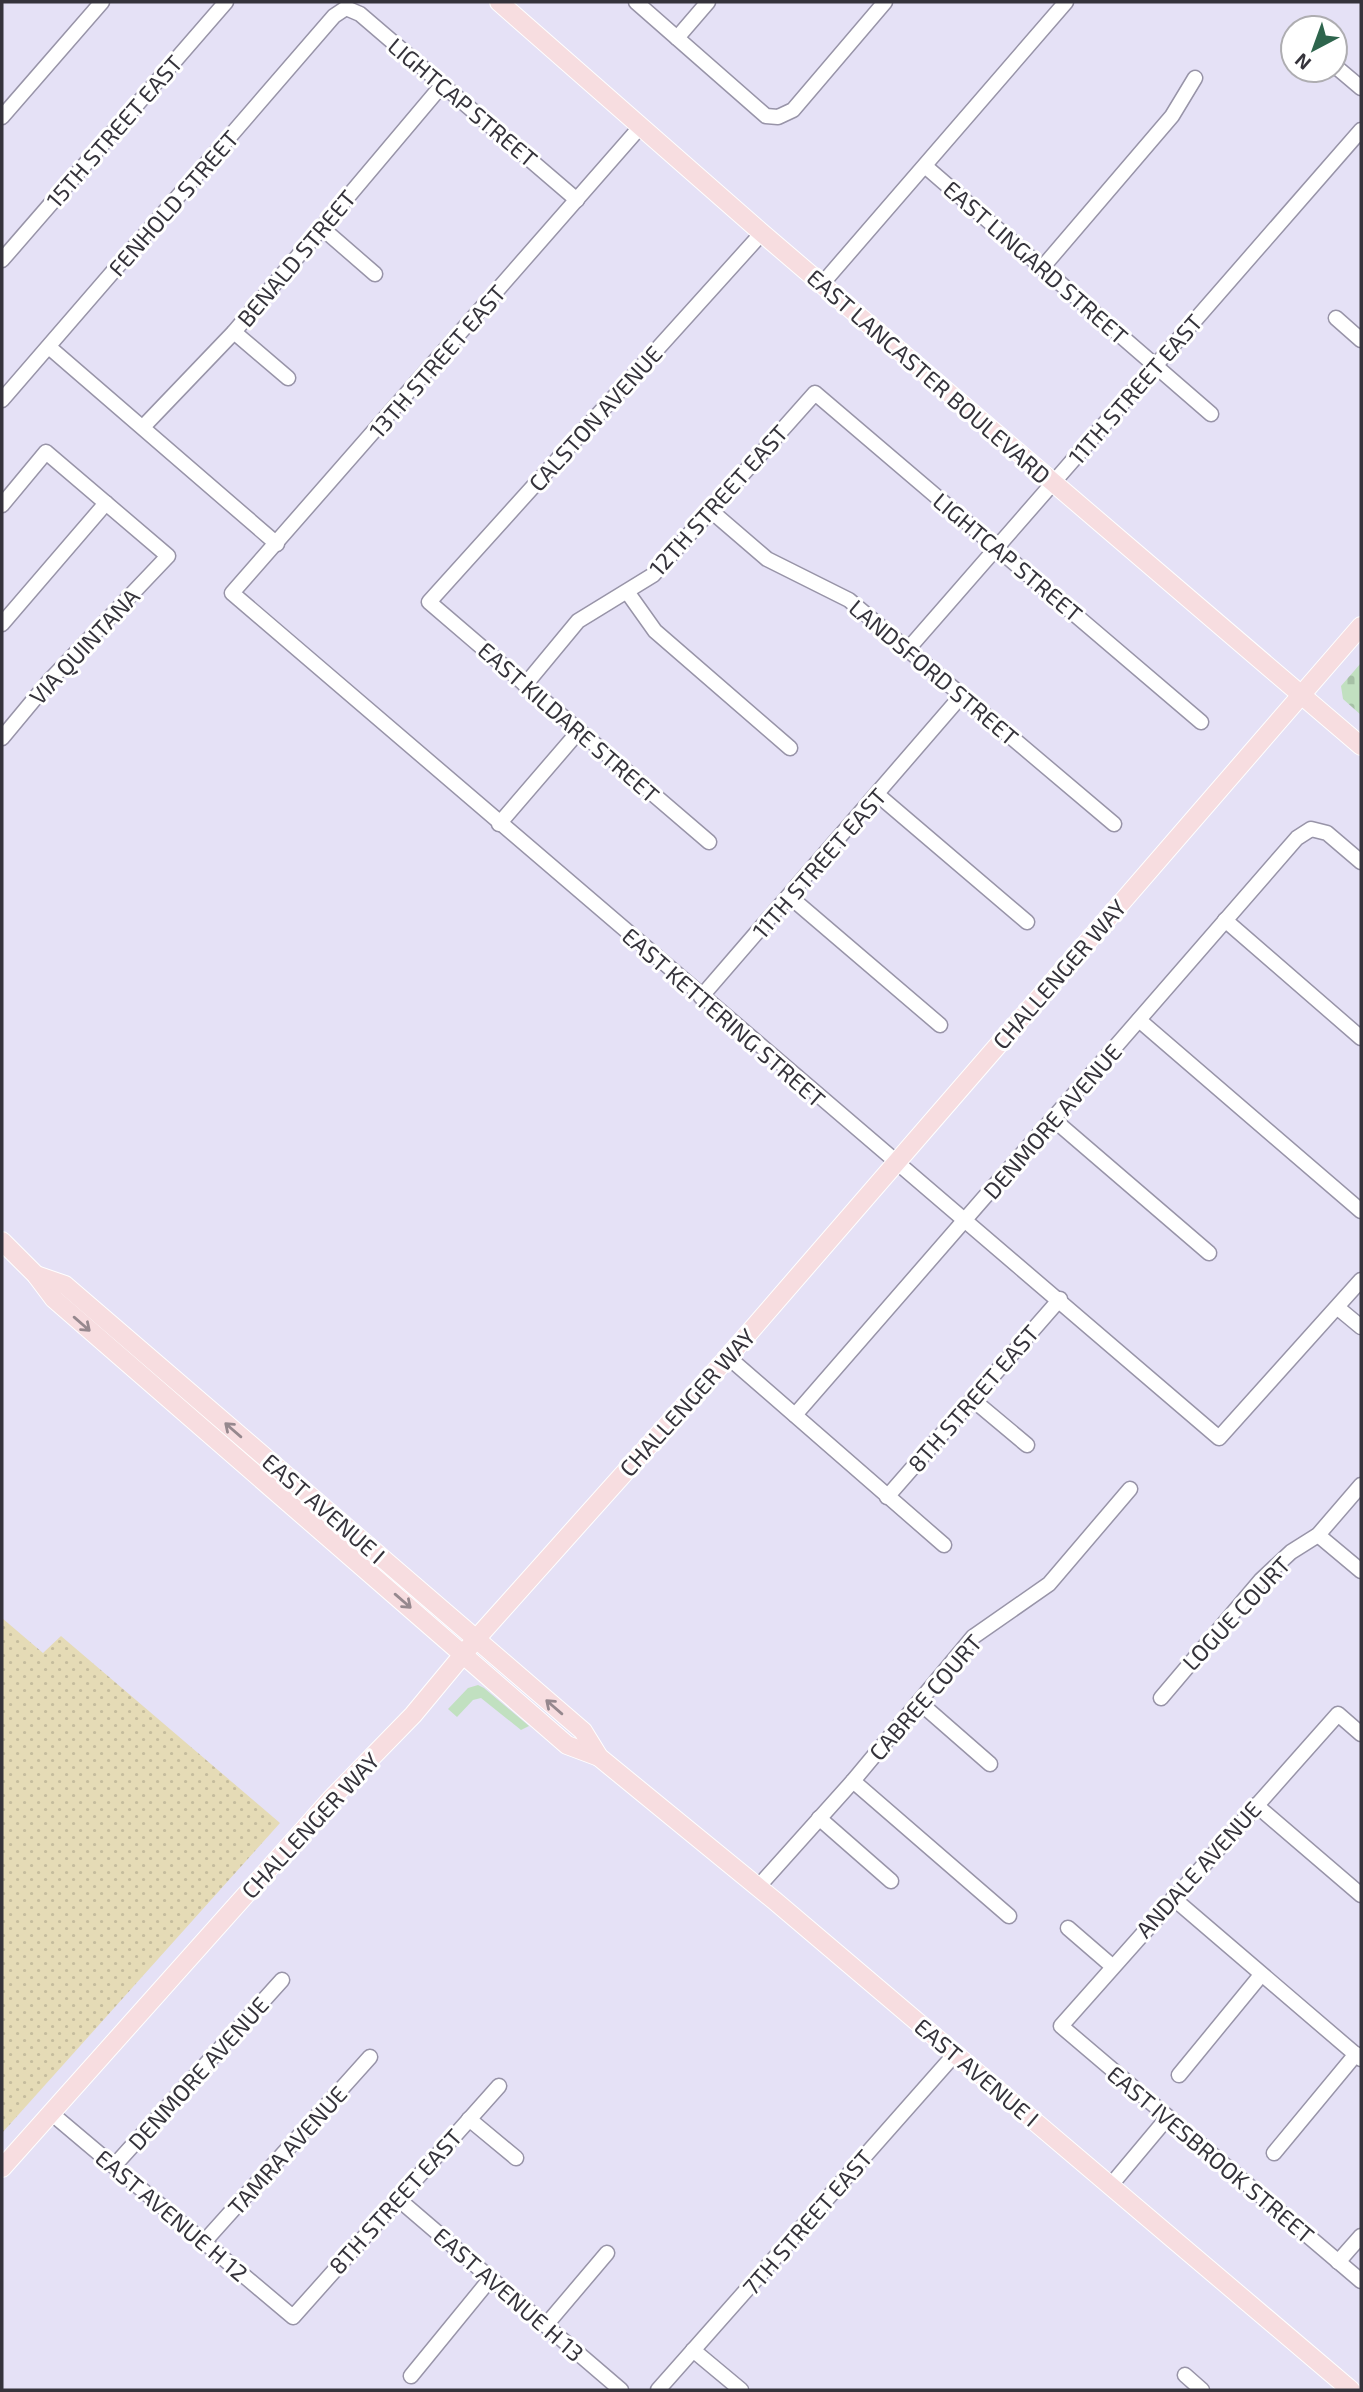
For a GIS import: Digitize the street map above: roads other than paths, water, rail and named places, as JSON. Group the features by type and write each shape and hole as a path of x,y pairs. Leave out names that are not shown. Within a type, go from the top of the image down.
{"main road":[{"name":"EAST LANCASTER BOULEVARD","path":"499,2 762,233 1361,746"},
{"name":"CHALLENGER WAY","path":"2,2168 332,1798 413,1715 470,1647 728,1357 1361,626"},
{"name":"EAST AVENUE I","path":"2,1241 36,1275 54,1299 207,1419 470,1647 568,1745 600,1757 758,1887 1351,2390"}],"street":[{"path":"2,117 102,2"},
{"name":"15TH STREET EAST","path":"2,260 226,2"},
{"path":"636,2 766,116 778,117 793,110 885,2"},
{"path":"677,38 708,2"},
{"path":"822,284 1066,2"},
{"name":"LIGHTCAP STREET","path":"346,8 359,14 577,200"},
{"name":"FENHOLD STREET","path":"2,400 334,16 346,8"},
{"path":"1042,268 1172,116 1195,78"},
{"name":"BENALD STREET","path":"142,427 234,332 443,85"},
{"name":"13TH STREET EAST","path":"232,593 641,126"},
{"name":"11TH STREET EAST","path":"909,648 1361,130"},
{"name":"EAST LINGARD STREET","path":"925,166 1211,414"},
{"path":"322,228 375,274"},
{"name":"CALSTON AVENUE","path":"429,602 762,233"},
{"path":"2,236 14,246"},
{"path":"1336,318 1361,340"},
{"path":"234,332 288,378"},
{"path":"49,347 277,544"},
{"name":"LIGHTCAP STREET","path":"815,393 1201,722"},
{"name":"12TH STREET EAST","path":"525,685 578,621 628,593 653,575 815,393"},
{"path":"2,505 46,452 106,503 2,624"},
{"name":"VIA QUINTANA","path":"2,737 51,679 168,556 106,503"},
{"name":"LANDSFORD STREET","path":"710,510 767,559 849,600 1114,824"},
{"name":"EAST KETTERING STREET","path":"232,593 701,998 895,1164 1059,1299 1219,1438 1338,1308"},
{"path":"628,593 655,631 790,748"},
{"name":"EAST KILDARE STREET","path":"429,602 709,842"},
{"name":"11TH STREET EAST","path":"701,998 962,695"},
{"path":"499,824 579,731"},
{"path":"878,795 1027,922"},
{"name":"DENMORE AVENUE","path":"795,1415 1297,838 1311,829 1327,833 1361,862"},
{"path":"789,896 940,1025"},
{"path":"1225,920 1361,1038"},
{"path":"1139,1020 1361,1211"},
{"path":"1053,1119 1209,1253"},
{"path":"1361,1280 1338,1308 1361,1327"},
{"name":"8TH STREET EAST","path":"887,1497 1059,1299"},
{"path":"728,1357 944,1545"},
{"path":"972,1399 1027,1445"},
{"name":"LOGUE COURT","path":"1161,1698 1261,1580 1291,1552 1318,1535 1361,1485"},
{"name":"CABREE COURT","path":"758,1887 853,1781 973,1637 1049,1584 1130,1489"},
{"path":"1318,1535 1361,1571"},
{"path":"919,1702 990,1764"},
{"name":"ANDALE AVENUE","path":"1061,2026 1338,1714 1361,1734"},
{"path":"853,1781 1009,1916"},
{"path":"1256,1805 1361,1895"},
{"path":"820,1818 891,1881"},
{"path":"1173,1898 1358,2056 1274,2153"},
{"path":"1068,1928 1112,1966"},
{"path":"1179,2075 1261,1975"},
{"name":"DENMORE AVENUE","path":"114,2166 282,1980"},
{"name":"EAST IVESBROOK STREET","path":"1061,2026 1361,2281"},
{"name":"7TH STREET EAST","path":"658,2390 956,2054"},
{"name":"TAMRA AVENUE","path":"204,2242 370,2057"},
{"name":"8TH STREET EAST","path":"293,2317 499,2086"},
{"name":"EAST AVENUE H 12","path":"51,2113 293,2317"},
{"path":"1111,2185 1168,2117"},
{"path":"469,2119 516,2158"},
{"name":"EAST AVENUE H 13","path":"397,2198 621,2390"},
{"path":"1338,2262 1361,2236"},
{"path":"546,2325 607,2253"},
{"path":"411,2376 491,2278"},
{"path":"693,2350 741,2390"},
{"path":"1185,2375 1202,2390"}]}
